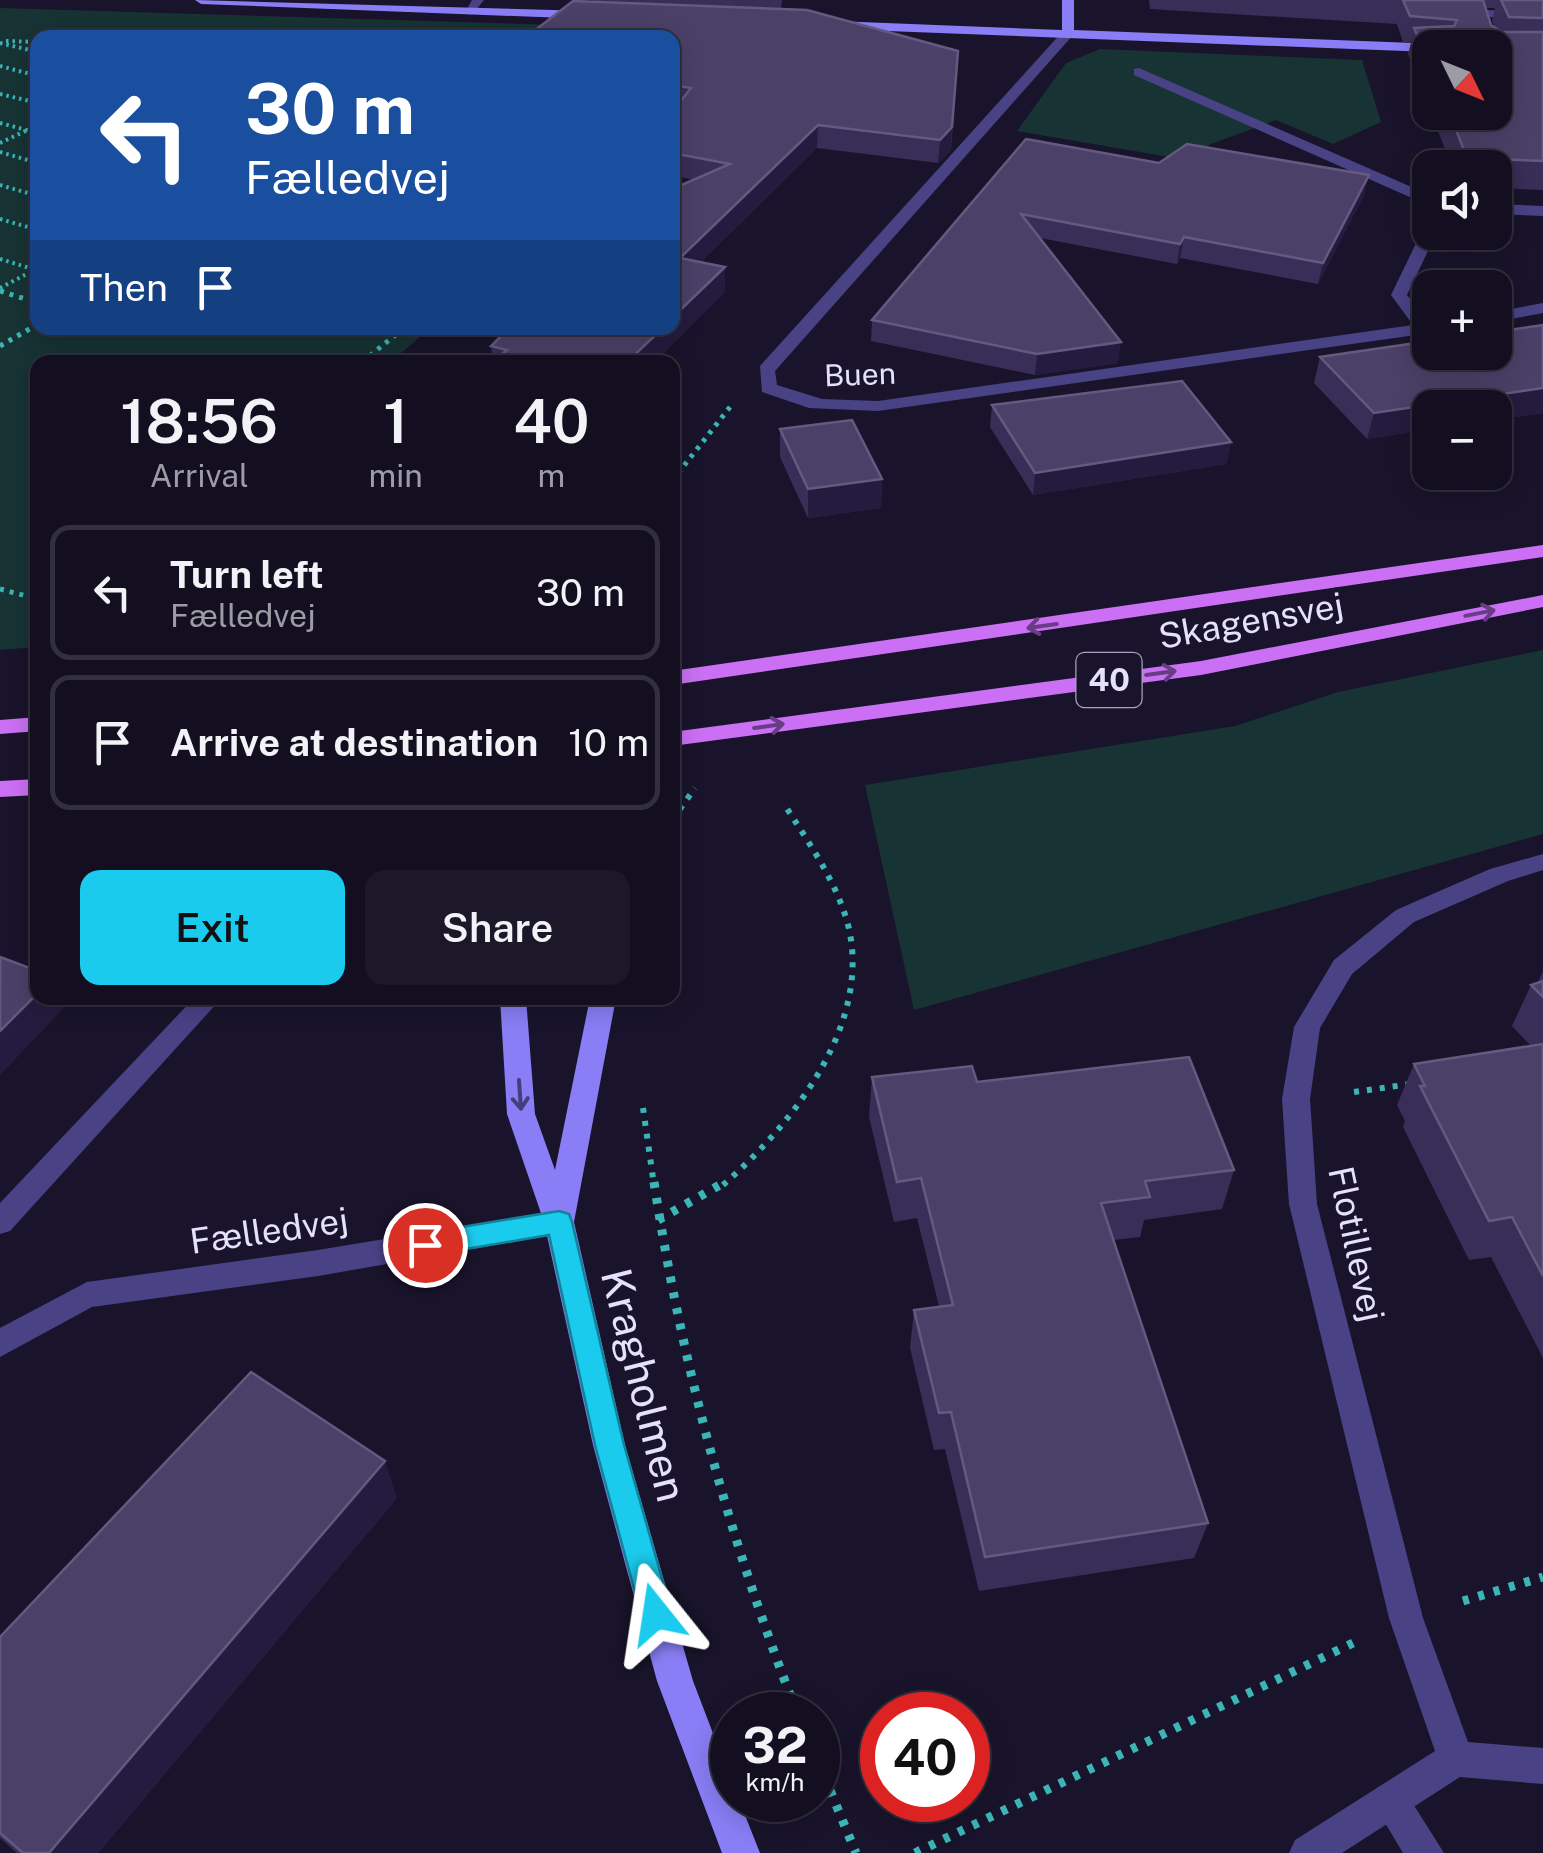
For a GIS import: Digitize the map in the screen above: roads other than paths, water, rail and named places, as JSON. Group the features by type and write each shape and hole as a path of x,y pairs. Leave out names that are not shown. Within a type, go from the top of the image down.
{"main road":[{"name":"Skagensvej","path":"680,677 1543,550"},
{"name":"Skagensvej","path":"680,738 1201,668 1543,601"},
{"path":"0,726 30,724"},
{"path":"0,790 30,788"}],"street":[{"path":"200,0 475,5 606,16"},
{"path":"1068,0 1068,34"},
{"path":"1486,30 1478,13 1543,15"},
{"path":"817,24 1412,47"},
{"name":"Buen","path":"1068,34 766,370 768,388 796,402 828,408 878,406 1412,331"},
{"path":"1140,72 1412,193"},
{"path":"1512,210 1543,211"},
{"name":"Buen","path":"1412,311 1399,295 1421,250"},
{"path":"1512,314 1543,308"},
{"name":"Flotillevej","path":"1456,1759 1406,1618 1303,1204 1296,1099 1307,1027 1343,966 1406,916 1499,875 1543,862"},
{"path":"0,1222 202,1005"},
{"name":"Kragholmen","path":"514,1005 522,1114 559,1222 610,1445 675,1681 741,1853"},
{"name":"Kragholmen","path":"559,1222 602,1005"},
{"name":"Fælledvej","path":"0,1343 87,1295 318,1263 559,1222"},
{"path":"1308,1853 1456,1759 1543,1766"},
{"path":"1390,1800 1425,1853"}]}
